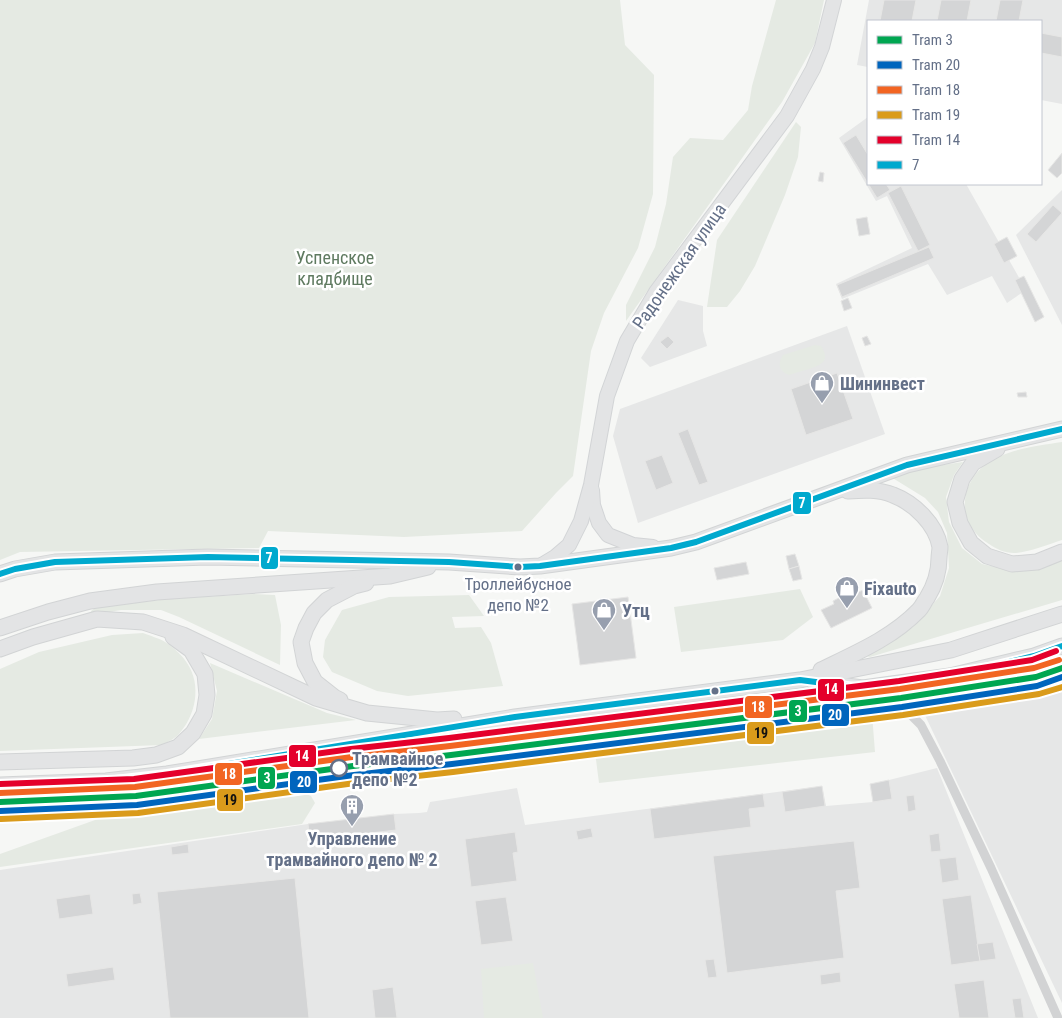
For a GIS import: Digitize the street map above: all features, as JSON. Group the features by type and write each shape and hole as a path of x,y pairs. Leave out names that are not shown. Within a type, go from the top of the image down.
{"main road":[{"path":"0,574 14,569 55,562 208,557 449,562 520,567 540,566 671,548 696,542 907,465 1062,429"},
{"path":"1009,442 973,463 962,479 956,502 960,523 971,543 987,556 1012,564 1037,562 1062,552"},
{"path":"800,680 866,649 894,632 920,609 933,588 939,570 940,547 933,529 912,505 892,494 870,490 830,492"},
{"path":"367,713 334,697 315,682 305,663 302,642 306,628 314,613 327,600 354,586 449,562"},
{"path":"0,628 48,612 90,601 157,592 390,576"},
{"path":"0,785 106,781 167,774 515,717 800,680 952,650 1062,614"},
{"path":"0,649 33,637 97,619 143,622 182,635 316,698 367,713 437,720 515,717"},
{"path":"0,762 123,759 156,755 178,746 194,733 204,714 207,695 205,674 190,650 168,633 143,622"},
{"path":"800,680 863,688 950,676 1034,656 1062,646"}],"street":[{"name":"Радонежская улица","path":"540,566 555,557 569,545 581,521 592,485 607,396 627,341 656,292 787,116 813,69 822,47 834,0"},
{"path":"592,485 598,523 608,535 633,545 671,548"},
{"path":"899,682 902,706 921,725 940,761 992,868 1058,1018"}],"shaded area":[{"path":"869,0 1062,0 1062,104 1042,100 1042,20 867,20 867,67 857,65"},
{"path":"867,118 867,185 967,185 1026,290 1007,303 992,276 947,295 928,264 842,299 836,284 912,248 887,196 876,201 839,138"},
{"path":"1062,190 1062,325 1016,235"},
{"path":"678,300 703,306 703,331 707,346 650,367 641,358"},
{"path":"847,326 885,434 638,523 613,436 620,409"},
{"path":"1062,680 1062,1003 922,709 997,703"},
{"path":"937,768 1038,1018 0,1018 0,870 308,824 427,812 430,802 517,788 525,825 822,786 826,806 873,802 870,784"}],"green space":[{"name":"Успенское кладбище","path":"0,0 620,0 625,45 654,75 653,194 638,248 604,313 591,351 573,476 522,531 404,537 268,531 259,548 20,552 0,560"},
{"path":"776,0 824,0 815,43 782,102 626,321 626,305 655,247 666,204 673,157 690,138 723,140 748,110 752,86"},
{"path":"796,122 801,127 798,157 785,195 755,266 740,291 727,307 707,307 717,240"},
{"path":"815,345 821,346 824,351 825,359 821,364 789,375 781,370 780,362 783,355"},
{"path":"1062,442 1062,540 1019,553 1007,552 989,544 971,527 967,517 966,495 969,484 976,474 985,465 1002,455 1022,449"},
{"path":"963,462 954,475 946,497 949,522 962,548 982,564 1009,570 1062,556 1062,600 870,657 864,656 913,627 940,596 949,568 947,533 938,512 925,498 891,477 935,466"},
{"path":"800,589 813,617 783,640 681,652 674,607"},
{"path":"254,594 275,595 281,625 280,665 161,610 121,610 97,614 91,613 95,608 167,599"},
{"path":"469,595 484,616 452,617 455,628 481,627 491,643 503,686 408,696 377,691 332,672 323,657 325,640 342,610 389,597"},
{"path":"143,633 160,639 171,646 183,657 192,672 195,690 193,710 184,727 176,736 162,745 0,751 0,669 39,652 112,635"},
{"path":"210,663 327,713 356,720 199,739 212,719 217,691"},
{"path":"872,714 875,752 599,783 595,752"},
{"path":"297,790 311,796 315,803 302,824 0,867 0,854 123,810"},
{"path":"533,963 543,1018 484,1018 481,969"}],"building":[{"path":"884,0 916,0 912,20 880,20"},
{"path":"941,0 971,0 967,20 937,20"},
{"path":"1000,0 1023,0 1019,20 996,20"},
{"path":"1042,33 1062,37 1062,57 1042,53"},
{"path":"856,135 867,153 867,181 843,143"},
{"path":"1062,153 1062,173 1057,178 1048,170"},
{"path":"820,172 824,173 823,182 818,181"},
{"path":"869,185 887,185 890,190 877,198"},
{"path":"901,186 930,245 918,251 888,193"},
{"path":"1053,205 1062,213 1036,242 1027,234"},
{"path":"867,217 870,234 859,236 856,219"},
{"path":"1007,237 1017,256 1004,263 994,244"},
{"path":"929,247 934,258 842,297 837,285"},
{"path":"1024,276 1044,317 1035,322 1015,280"},
{"path":"848,298 852,308 844,311 841,301"},
{"path":"668,336 674,342 667,349 660,342"},
{"path":"867,336 871,344 865,346 862,338"},
{"name":"Шининвест","path":"837,373 853,419 806,435 791,389"},
{"path":"1026,392 1027,397 1018,397 1017,393"},
{"path":"688,429 708,482 699,485 678,433"},
{"path":"662,455 673,483 656,490 645,461"},
{"path":"795,554 799,566 789,569 786,556"},
{"path":"746,562 749,574 717,580 714,568"},
{"path":"799,566 802,579 793,581 789,569"},
{"name":"Fixauto","path":"863,590 872,608 831,628 821,610 834,604 833,601 848,593 849,596"},
{"name":"Утц","path":"628,597 636,658 580,665 572,604"},
{"path":"889,780 892,799 873,802 870,784"},
{"path":"822,786 825,806 785,812 782,792"},
{"path":"763,794 765,807 749,809 751,827 654,839 650,809"},
{"path":"914,795 916,810 908,812 906,796"},
{"name":"Управление трамвайного депо № 2","path":"394,814 396,830 310,840 308,824"},
{"path":"591,828 593,837 578,840 576,831"},
{"path":"515,832 518,852 513,853 517,881 471,887 465,839"},
{"path":"939,833 941,851 931,852 929,835"},
{"path":"854,841 860,888 836,891 844,958 727,973 713,856"},
{"path":"188,844 189,853 172,855 171,847"},
{"path":"956,857 959,880 942,883 939,859"},
{"path":"295,878 309,1018 170,1018 157,892"},
{"path":"140,893 142,903 133,905 132,894"},
{"path":"90,894 93,914 59,919 56,899"},
{"path":"971,895 980,961 951,965 942,899"},
{"path":"506,897 513,941 481,945 475,901"},
{"path":"993,942 996,959 980,961 977,944"},
{"path":"714,959 717,977 708,978 705,960"},
{"path":"113,967 115,980 68,987 66,974"},
{"path":"840,972 841,982 821,985 820,975"},
{"path":"984,980 989,1018 959,1018 954,984"},
{"path":"393,987 397,1018 375,1018 372,990"},
{"path":"1021,998 1024,1018 1015,1018 1012,999"}],"tram line":[{"name":"14","path":"0,784 134,779 351,749 899,681 1032,660 1056,651"},
{"name":"18","path":"0,793 135,787 352,757 900,689 1034,668 1059,660"},
{"name":"3","path":"0,802 136,796 353,766 901,698 1036,677 1062,668"},
{"name":"20","path":"0,811 137,805 354,775 902,707 1037,686 1062,677"},
{"name":"19","path":"1,819 138,813 355,783 903,715 1039,694 1062,687"}],"transit line":[{"name":"7","path":"0,574 15,569 55,562 208,557 449,562 520,567 540,566 671,548 696,542 907,465 1062,429"},
{"name":"7","path":"0,785 106,781 167,774 515,717 800,680 863,688 950,676 1034,656 1062,646"}],"place":[{"name":"Шининвест","path":"822,404"},
{"name":"Троллейбусное депо №2","path":"518,567"},
{"name":"Fixauto","path":"847,609"},
{"name":"Утц","path":"604,631"},
{"name":"Трамвайное депо №2","path":"339,768"},
{"name":"Управление трамвайного депо № 2","path":"352,827"}]}
